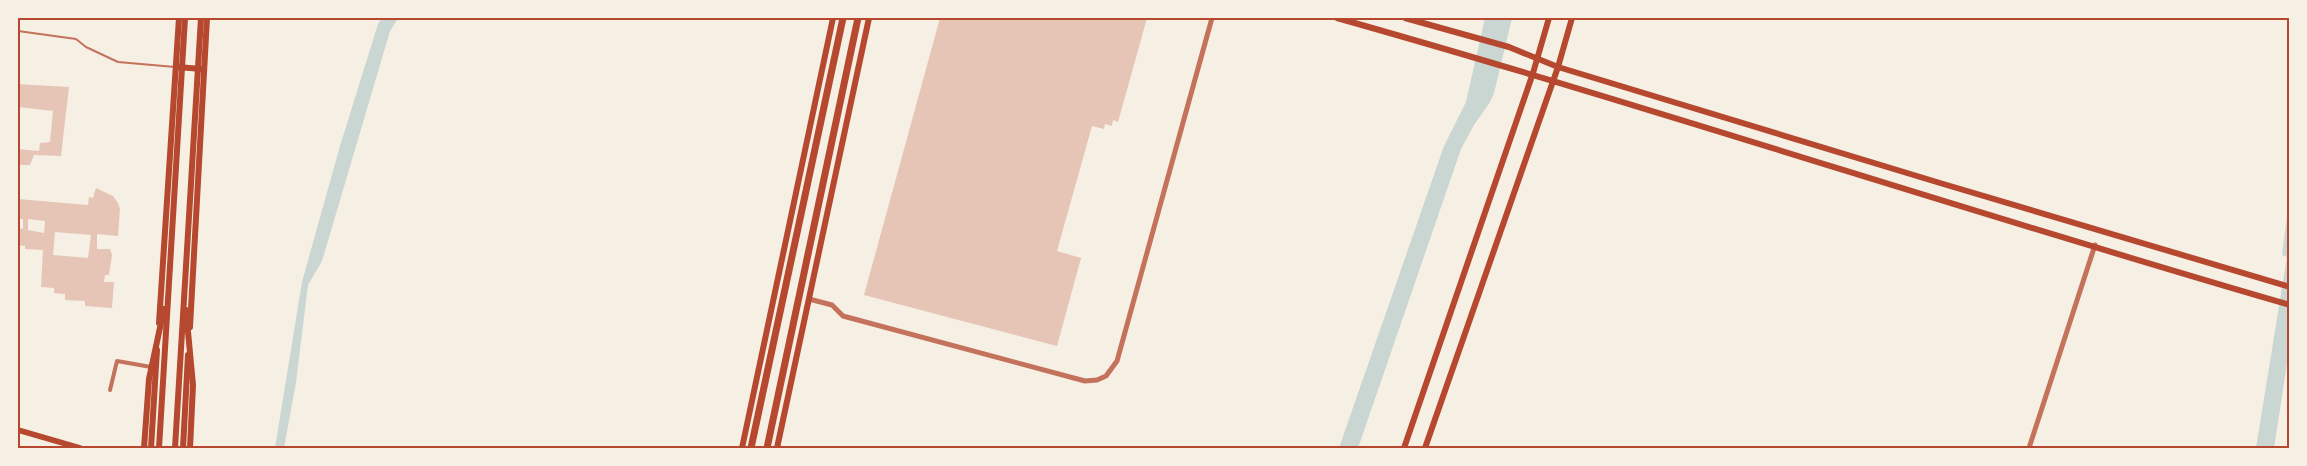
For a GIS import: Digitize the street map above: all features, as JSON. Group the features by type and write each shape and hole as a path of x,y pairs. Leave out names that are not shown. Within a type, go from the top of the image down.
{"highway":[{"path":"751,448 843,18"},
{"path":"767,448 858,18"}],"main road":[{"path":"151,448 179,18"},
{"path":"159,448 185,18"},
{"path":"175,448 201,18"},
{"path":"183,448 207,18"},
{"path":"742,448 833,18"},
{"path":"863,18 867,28"},
{"path":"777,448 869,18"},
{"path":"1338,18 1553,79 2290,305"},
{"path":"1405,18 1508,47 1558,67 2290,287"},
{"path":"1404,448 1538,59 1549,18"},
{"path":"1425,448 1558,67 1572,18"},
{"path":"176,67 204,70"},
{"path":"144,448 149,379 168,288"},
{"path":"184,289 193,385 190,448"},
{"path":"18,430 80,448"}],"street":[{"path":"809,299 832,305 843,316 1032,368 1085,381 1097,380 1106,376 1117,361 1212,18"},
{"path":"2029,448 2095,245"},
{"path":"110,390 117,361 156,367"}],"lane":[{"path":"18,31 76,39 86,47 118,62 176,67"}],"shaded area":[{"path":"382,18 398,18 390,31 322,261 308,285 296,382 284,448 275,448 302,282 340,146 378,24"},
{"path":"1485,18 1512,18 1494,93 1461,149 1358,448 1339,448 1444,146 1466,102"},
{"path":"2289,200 2289,351 2274,448 2256,448 2287,257 2282,255"}],"building":[{"path":"940,18 1147,18 1118,122 1113,120 1112,126 1105,124 1104,129 1092,126 1057,251 1081,258 1057,346 864,295"},
{"path":"18,84 69,87 61,156 34,155 30,165 18,165 18,149 39,151 40,143 50,142 53,111 18,107"},
{"path":"96,188 113,196 120,209 118,236 97,234 97,249 110,249 112,255 109,275 105,275 104,282 114,282 112,308 85,306 85,301 65,300 65,294 54,293 54,288 41,287 43,250 25,249 25,246 18,245 18,228 23,229 23,219 18,219 18,199 88,205 89,197 93,198","holes":["28,219 45,221 44,233 28,230","55,232 91,235 88,258 53,255"]}]}
